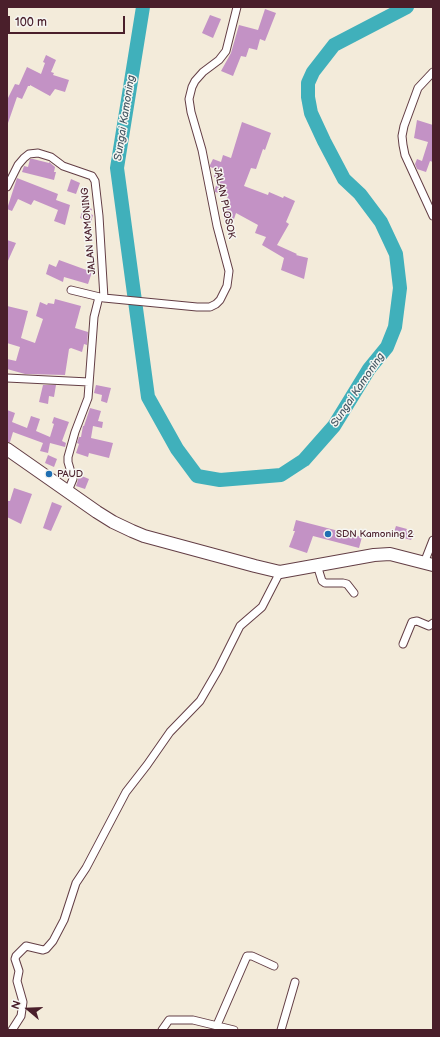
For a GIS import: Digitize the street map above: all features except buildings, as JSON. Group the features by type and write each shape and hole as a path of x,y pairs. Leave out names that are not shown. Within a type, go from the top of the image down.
{"main road":[{"path":"7,449 113,522 138,533 280,572 374,554 390,554 429,564"}],"street":[{"name":"JALAN PLOSOK","path":"71,290 102,297 210,307 220,300 227,286 229,271 217,226 204,161 189,99 195,81 203,72 219,60 226,51 237,7"},
{"path":"433,72 418,88 404,126 402,136 402,145 405,155 433,216"},
{"name":"JALAN KAMONING","path":"7,187 18,165 29,154 38,153 51,157 63,166 92,176 95,181 99,216 102,297"},
{"path":"68,491 73,479 68,462 68,456 75,432 88,398 94,316 102,297"},
{"path":"7,378 89,382"},
{"path":"429,564 433,540"},
{"path":"317,565 322,581 325,583 347,584 354,593"},
{"path":"12,1030 21,1016 22,996 17,981 19,971 15,959 16,956 26,946 43,950 46,949 53,941 64,920 76,883 86,868 126,792 170,732 200,701 218,670 240,626 256,614 262,607 280,572"},
{"path":"402,644 412,622 417,621 429,626 433,623"},
{"path":"217,1025 247,956 252,956 274,966"},
{"path":"281,1030 295,982"},
{"path":"162,1030 169,1020 193,1020 234,1030"}],"waterway":[{"name":"Sungai Kamoning","path":"143,7 117,168 148,397 177,449 197,476 220,480 281,475 304,460 334,426 369,369 387,347 395,327 400,288 396,254 381,222 360,194 344,179 324,141 311,113 308,97 308,83 313,72 334,45 407,7"}],"place":[{"name":"PAUD","path":"49,474"},
{"name":"SDN Kamoning 2","path":"328,534"}]}
